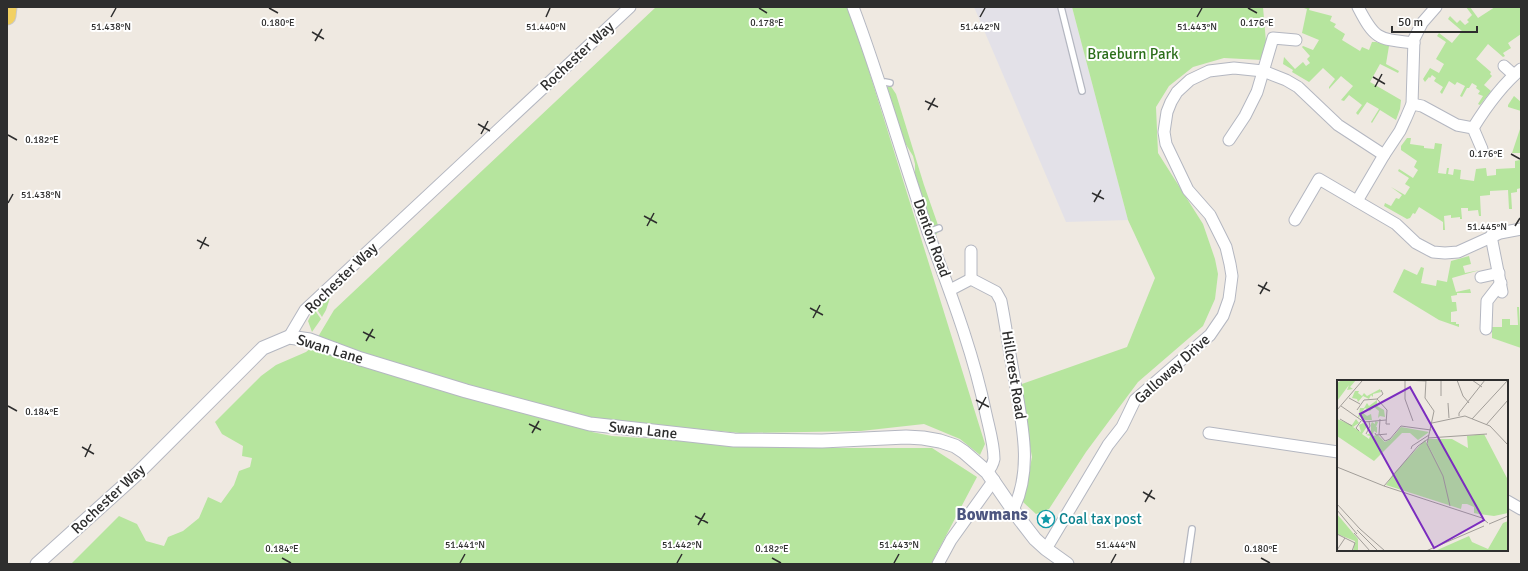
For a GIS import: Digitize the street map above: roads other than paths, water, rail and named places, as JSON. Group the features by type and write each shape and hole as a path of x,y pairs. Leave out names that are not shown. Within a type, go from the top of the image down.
{"main road":[{"path":"7,16 8,7"}],"street":[{"name":"Rochester Way","path":"37,564 138,473 263,348 289,337 305,310 630,7"},
{"name":"Denton Road","path":"854,7 885,83 934,230 950,290 973,358 983,398 994,458 991,476 951,540 938,564"},
{"path":"1358,7 1367,24 1377,36 1391,41 1414,43"},
{"path":"1357,201 1400,131 1412,104 1414,43 1416,34 1436,7"},
{"path":"1229,140 1245,116 1260,84 1273,38 1296,40"},
{"path":"1473,128 1517,72 1504,66"},
{"name":"Galloway Drive","path":"1046,549 1108,445 1122,426 1135,400 1210,335 1223,316 1229,299 1232,276 1226,247 1210,215 1188,190 1166,144 1165,124 1171,102 1177,92 1190,80 1209,71 1234,68 1263,71 1298,87 1338,125 1384,155"},
{"path":"1412,104 1422,106 1457,125 1473,128"},
{"path":"1473,128 1482,149"},
{"path":"1295,220 1319,178 1396,224 1416,243 1433,252 1458,252 1491,236 1505,231 1521,229"},
{"path":"1486,329 1486,305 1489,298 1500,283 1491,236"},
{"path":"950,290 971,279 971,251"},
{"path":"1481,277 1500,283"},
{"name":"Hillcrest Road","path":"971,279 996,292 1002,301 1023,428 1025,451 1023,480 1020,494 1013,510"},
{"name":"Swan Lane","path":"289,337 310,340 361,359 466,391 590,424 734,440 822,441 923,438 940,441 954,446 972,458 991,476 1013,510 1035,539 1067,564"},
{"path":"1209,433 1337,452"},
{"path":"1508,502 1521,510"}],"lane":[{"path":"1061,7 1082,91"},
{"path":"1187,564 1192,529"}],"place":[{"name":"Coal tax post","path":"1046,519"}],"district":[{"name":"Bowmans","path":"992,514"}],"park label":[{"name":"Braeburn Park","path":"1133,54"}]}
